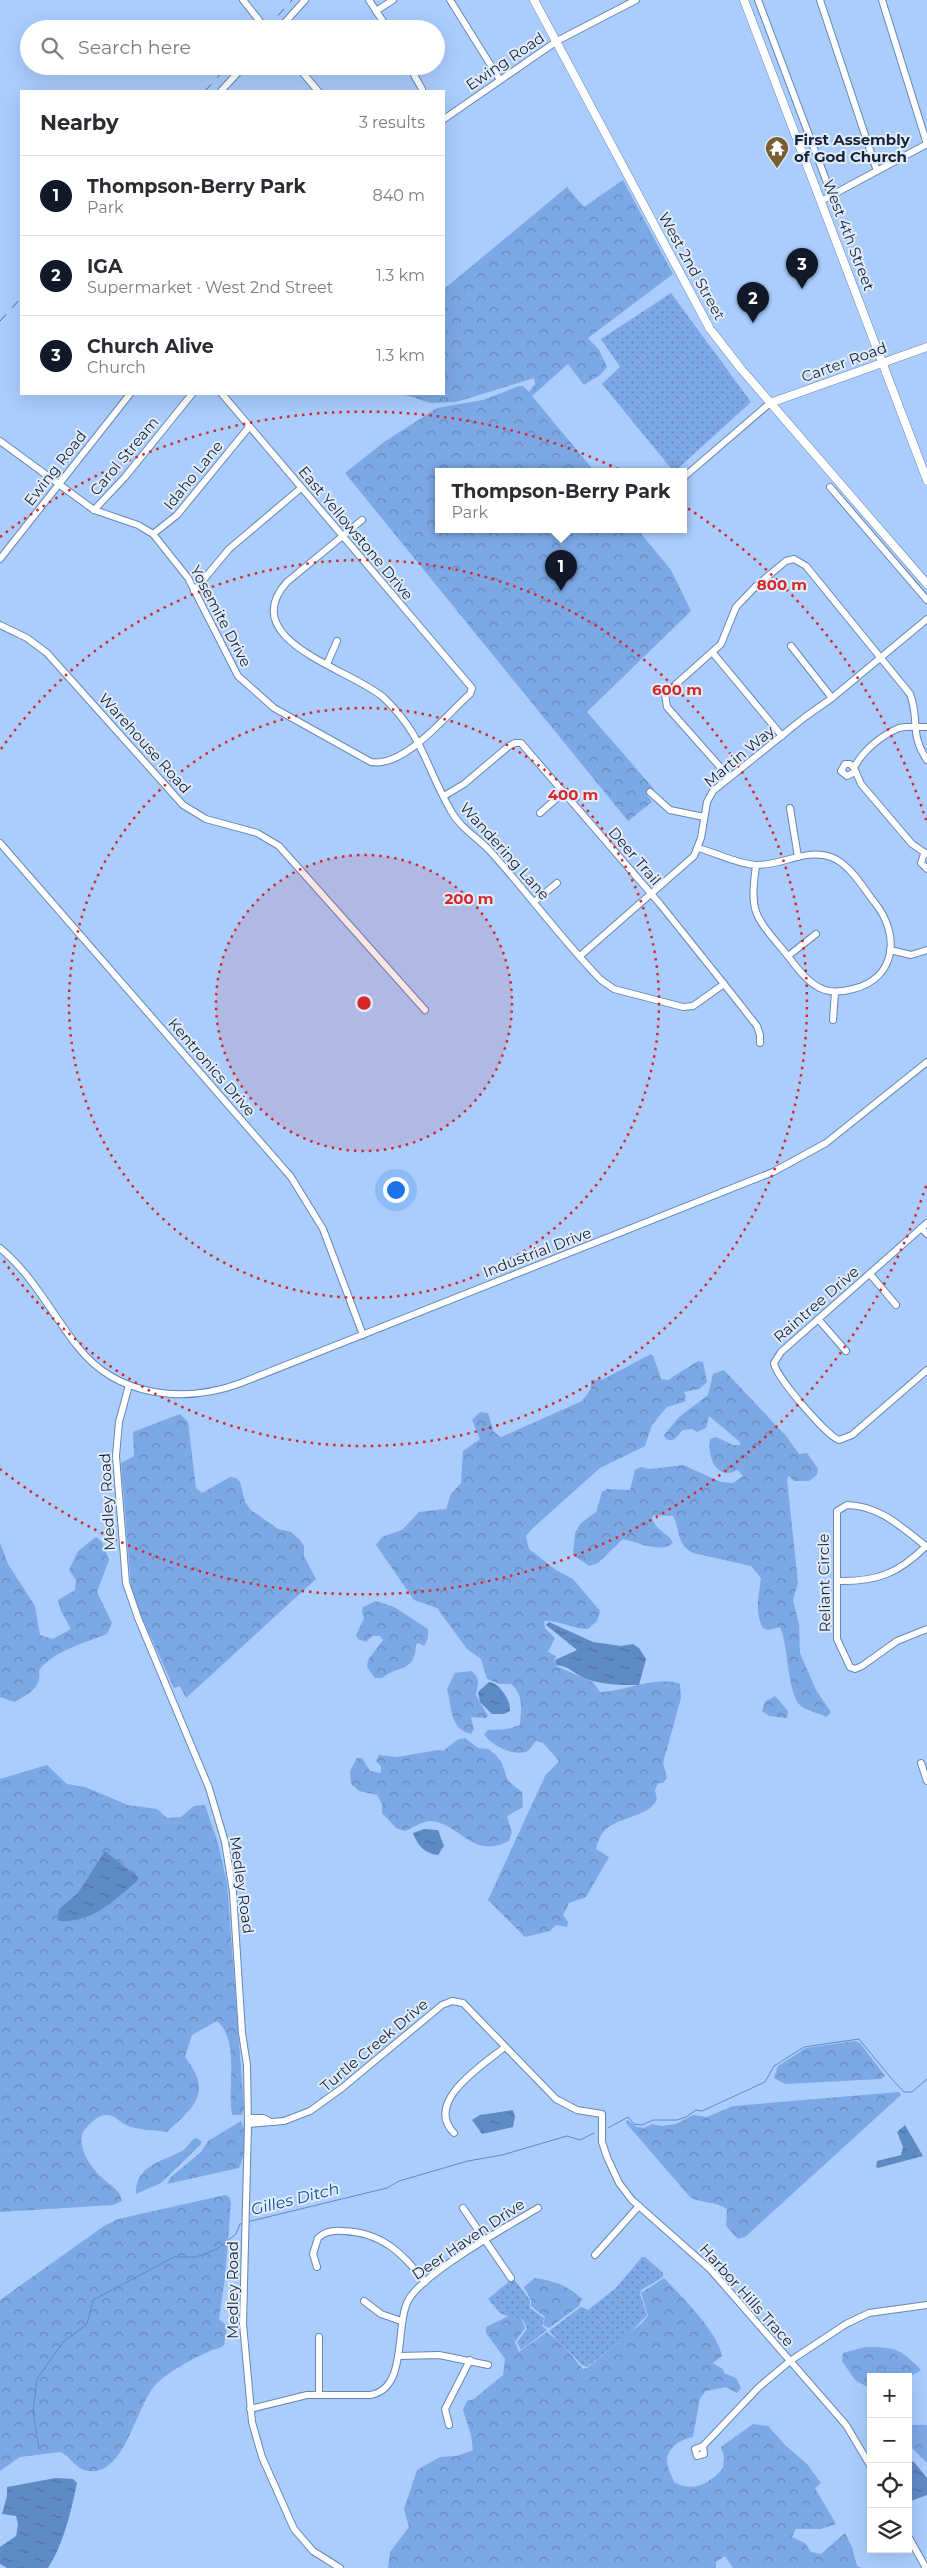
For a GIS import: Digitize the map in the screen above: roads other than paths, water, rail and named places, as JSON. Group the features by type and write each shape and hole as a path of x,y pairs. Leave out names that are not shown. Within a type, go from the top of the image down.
{"main road":[{"name":"West 2nd Street","path":"534,0 703,318 725,350 927,584"},
{"name":"West 4th Street","path":"744,0 927,480"},
{"name":"Carter Road","path":"770,403 927,347"}],"street":[{"path":"243,0 259,20"},
{"path":"287,20 305,0"},
{"path":"369,0 382,20"},
{"path":"376,10 393,0"},
{"path":"450,0 500,80"},
{"name":"Ewing Road","path":"445,118 557,41 636,0"},
{"name":"West 4th Street","path":"758,0 832,196"},
{"path":"820,0 877,171"},
{"path":"821,201 927,144 882,0"},
{"path":"223,90 236,75"},
{"path":"305,75 317,90"},
{"path":"414,75 422,89"},
{"name":"Ewing Road","path":"0,559 129,395"},
{"name":"Carol Stream","path":"94,510 125,478 191,395"},
{"name":"East Yellowstone Drive","path":"223,395 471,687"},
{"path":"687,474 770,403"},
{"name":"Idaho Lane","path":"153,534 177,516 249,427"},
{"name":"Yosemite Drive","path":"0,441 94,510 138,525 153,534 185,572 231,667 251,689 274,708 371,762 388,762 419,741 470,694 471,687"},
{"path":"830,487 927,600"},
{"path":"194,591 229,549 301,488"},
{"path":"843,502 851,497"},
{"name":"Wandering Lane","path":"362,520 287,582 280,592 275,605 277,625 283,636 299,649 382,697 419,741 444,796 460,823 484,845 602,980 614,988 683,1007 698,1003 724,984"},
{"path":"729,777 665,703 665,694 713,653 724,638 733,613 740,602 790,559 798,560 806,566 910,694 918,745 927,760"},
{"name":"Martin Way","path":"580,956 685,866 698,848 710,796 729,777 832,698 927,619"},
{"name":"Warehouse Road","path":"0,625 27,638 47,653 184,805 206,819 257,833 279,846 425,1010"},
{"path":"327,664 337,641"},
{"path":"791,646 832,698"},
{"path":"713,653 782,736"},
{"path":"927,727 899,728 887,734 862,754 855,770 858,780 867,792 912,844 926,854 921,863 927,868"},
{"name":"Deer Trail","path":"444,796 464,784 510,746 518,742 564,792 651,894 724,984 757,1026 760,1043"},
{"path":"540,814 564,792"},
{"path":"650,792 670,810 704,817"},
{"path":"790,808 798,857"},
{"name":"Kentronics Drive","path":"0,842 291,1177 322,1229 363,1335"},
{"path":"698,848 756,865 798,857 825,855 837,860 847,868 882,912 891,932 890,950 884,968 874,980 856,988 835,992 814,985 760,922 754,909 752,894 756,865"},
{"path":"534,902 558,883"},
{"path":"788,956 816,934"},
{"path":"890,950 911,955 927,950"},
{"path":"833,1020 835,992"},
{"name":"Industrial Drive","path":"130,1385 150,1392 175,1396 208,1394 241,1383 773,1172 826,1143 927,1062"},
{"path":"924,1225 927,1234"},
{"name":"Raintree Drive","path":"924,1225 781,1352 774,1363 784,1381 835,1438 843,1440 852,1435 927,1370"},
{"path":"0,1248 20,1268 78,1348 98,1367 130,1385"},
{"path":"870,1274 896,1305"},
{"path":"818,1319 846,1351"},
{"name":"Medley Road","path":"130,1385 119,1422 116,1456 126,1583 138,1618 200,1762 225,1842 237,1929 248,2121 244,2338 250,2409 262,2457 294,2529 313,2552 340,2568"},
{"name":"Reliant Circle","path":"926,1546 903,1526 882,1514 862,1507 843,1506 836,1515 837,1639 845,1660 852,1669 862,1666 897,1641 927,1628"},
{"path":"837,1582 866,1581 890,1574 909,1562 926,1546"},
{"path":"921,1763 927,1781"},
{"name":"Turtle Creek Drive","path":"248,2121 263,2118 269,2122 297,2117 323,2103 447,2002 458,2001 468,2006 556,2100 577,2110 602,2114"},
{"path":"454,2133 446,2125 445,2118 452,2096 465,2079 505,2047"},
{"name":"Harbor Hills Trace","path":"602,2114 602,2142 619,2183 639,2206 710,2269 846,2425 869,2463"},
{"path":"595,2255 639,2206"},
{"path":"463,2208 511,2278"},
{"name":"Deer Haven Drive","path":"250,2409 299,2397 370,2395 379,2393 389,2381 399,2356 401,2321 408,2300 425,2282 538,2208"},
{"path":"317,2267 313,2259 314,2248 321,2235 337,2230 359,2232 394,2246 409,2260 425,2282"},
{"path":"364,2302 381,2314 401,2321"},
{"path":"703,2446 759,2387 790,2361 856,2318 869,2313 927,2305"},
{"path":"319,2395 320,2337"},
{"path":"399,2356 439,2355 488,2365"},
{"path":"449,2425 445,2409 470,2360"},
{"path":"912,2543 926,2568"}],"water":[{"path":"549,1622 593,1642 621,1646 633,1644 639,1648 646,1659 639,1685 597,1682 584,1678 568,1668 556,1665 555,1660 577,1650 546,1625"},
{"path":"489,1682 497,1685 504,1693 509,1702 510,1711 504,1714 492,1714 480,1702 478,1692"},
{"path":"424,1829 438,1830 444,1846 438,1855 425,1851 417,1841 413,1833"},
{"path":"105,1851 138,1877 138,1880 102,1909 82,1918 71,1921 59,1921 57,1918 59,1909 78,1893"},
{"path":"513,2110 515,2117 513,2127 482,2134 472,2120 480,2115"},
{"path":"905,2125 923,2156 876,2167 877,2161 901,2155 903,2147 897,2132"},
{"path":"912,2461 927,2478 927,2495 912,2501"},
{"path":"56,2478 73,2479 77,2483 63,2538 48,2568 7,2568 0,2564 0,2547 16,2536 18,2524 16,2516 2,2514 7,2496 7,2487"}],"waterway":[{"name":"Gilles Ditch","path":"608,2128 628,2117 634,2124 642,2125 653,2120 677,2120 686,2117 696,2110 702,2111 765,2082 774,2066 804,2047 859,2039 904,2092 912,2092 927,2079"},
{"name":"Gilles Ditch","path":"247,2222 387,2188 399,2181 468,2161 502,2155 567,2136 580,2140 594,2133"},
{"name":"Gilles Ditch","path":"39,2449 33,2412 37,2379 63,2342 87,2324 93,2300 174,2257 196,2257 217,2249 236,2234 240,2224 244,2223"}],"railway":[{"path":"274,20 292,0"},
{"path":"206,90 220,75"},
{"path":"0,321 20,299"}],"place":[{"name":"First Assembly of God Church","path":"777,169"},
{"name":"Church Alive","path":"802,289"},
{"name":"IGA","path":"753,323"},
{"name":"Thompson-Berry Park","path":"561,591"}]}
